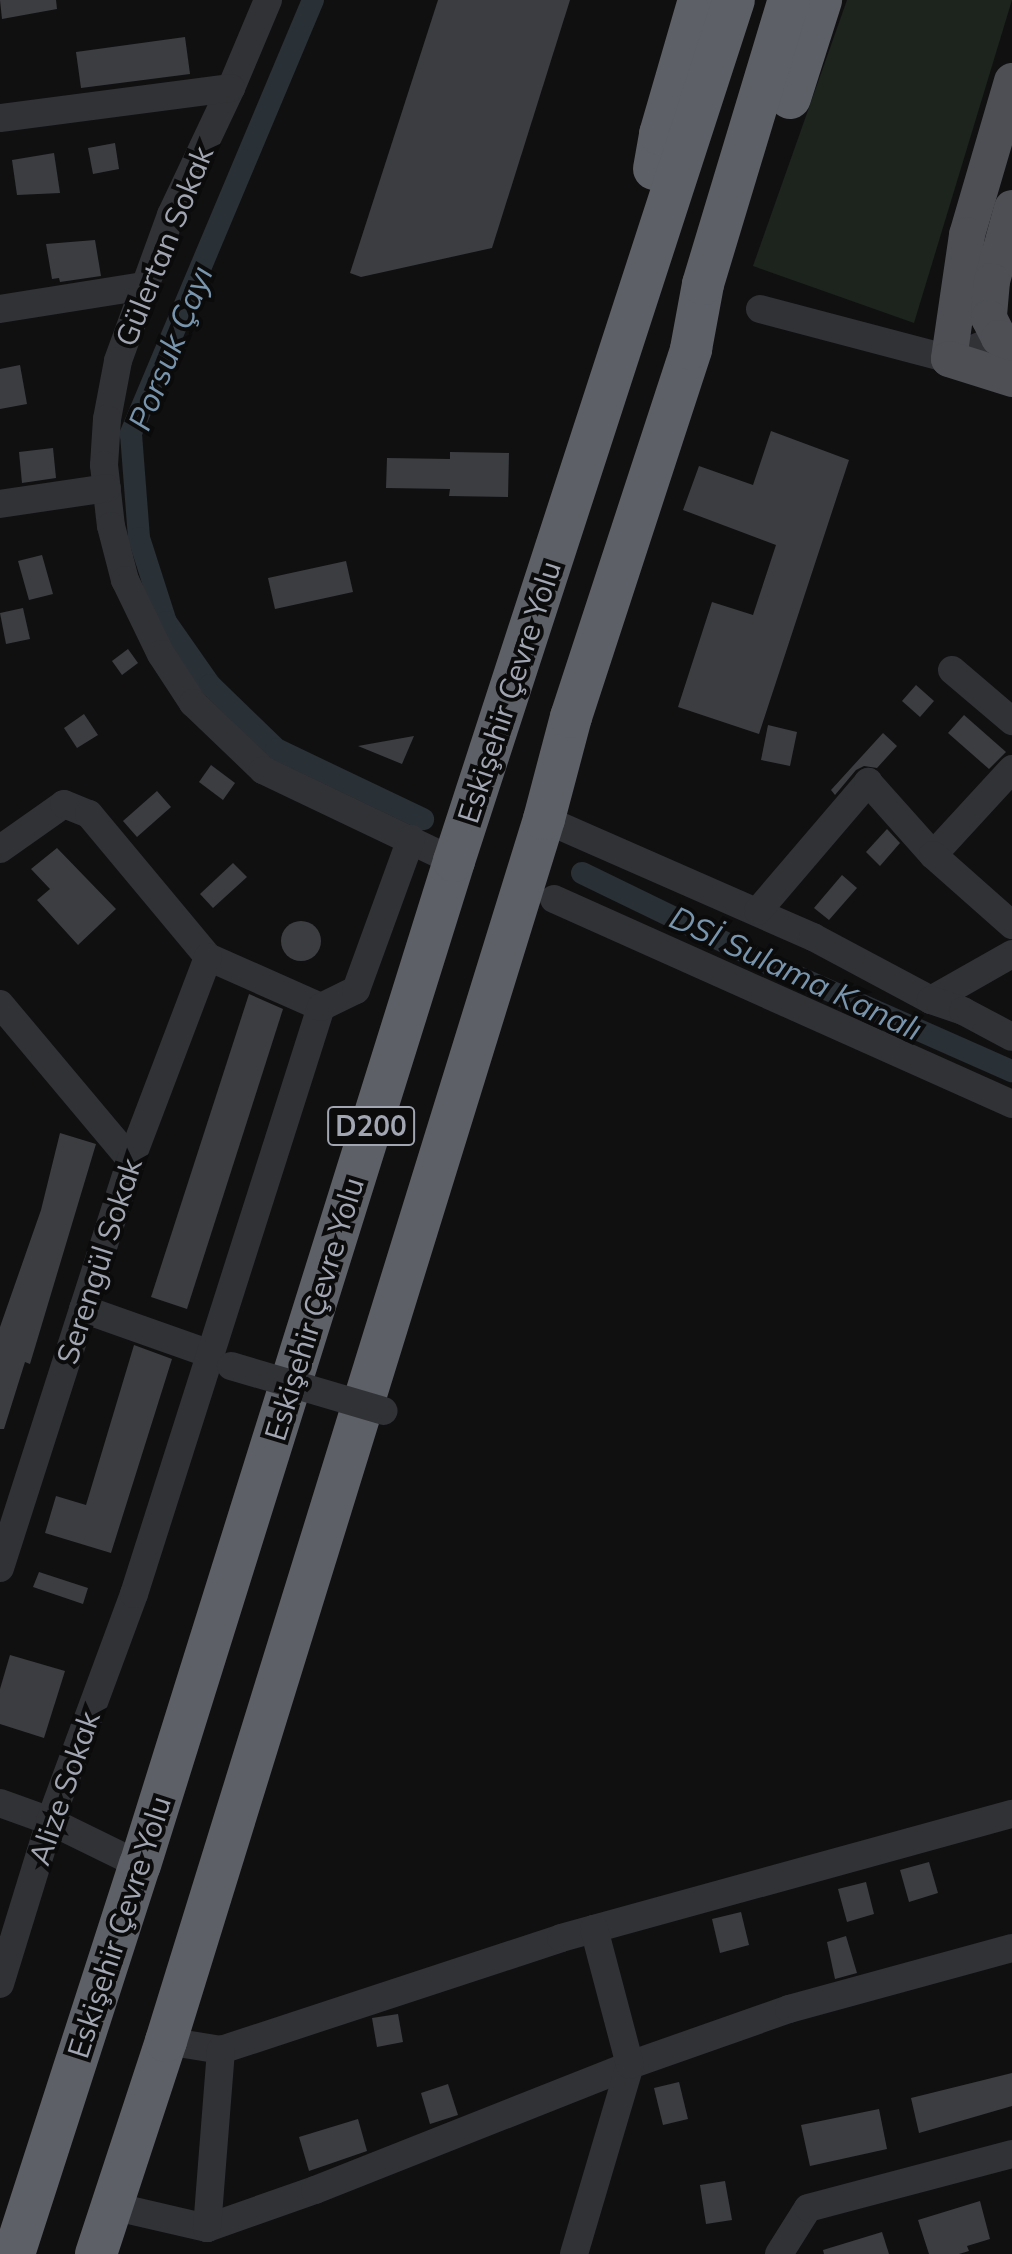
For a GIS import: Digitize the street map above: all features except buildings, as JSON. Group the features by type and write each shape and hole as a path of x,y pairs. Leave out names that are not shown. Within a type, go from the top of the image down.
{"highway":[{"path":"624,343 660,134 699,0"},
{"name":"Eskişehir Çevre Yolu","path":"14,2254 140,1865 454,861 734,0"},
{"name":"D200","path":"96,2254 166,2041 544,819 571,717 691,349 703,284 789,0"},
{"path":"703,284 784,116 821,0"}],"main road":[{"path":"1012,81 967,235 949,359 1012,379"},
{"path":"1006,341 989,318 992,281 1007,244 1012,208"}],"street":[{"name":"Gülertan Sokak","path":"268,0 231,88 171,215 118,361 107,419 107,488 111,526 125,580 161,654 193,703 263,770 454,861"},
{"path":"0,118 231,88"},
{"path":"0,309 143,286"},
{"path":"760,309 949,359 1006,341"},
{"path":"0,504 107,488"},
{"path":"952,670 1012,721"},
{"path":"933,855 1012,769"},
{"path":"758,911 868,782 933,855 1012,925"},
{"path":"0,849 64,804 89,814 208,957 321,1007 356,990 411,839"},
{"path":"544,819 758,911 931,1000 963,1011 1012,1037"},
{"path":"554,899 1012,1104"},
{"path":"931,1000 1012,954"},
{"name":"Serengül Sokak","path":"0,1568 131,1160 208,957"},
{"path":"0,1004 131,1160"},
{"name":"Alize Sokak","path":"0,1984 50,1821 220,1360 321,1007"},
{"path":"83,1309 220,1360 384,1411"},
{"path":"0,1803 50,1821 140,1865"},
{"path":"166,2041 221,2050 594,1929 1012,1814"},
{"path":"574,2254 630,2065 594,1929"},
{"path":"112,2206 207,2228 315,2190 630,2065 789,2009 1012,1948"},
{"path":"207,2228 221,2050"},
{"path":"779,2254 808,2208 1010,2161"}],"shaded area":[{"path":"847,0 1012,0 914,323 753,266"}],"waterway":[{"name":"Porsuk Çayı","path":"313,0 131,434 139,538 166,622 210,685 276,749 423,819"},
{"name":"DSİ Sulama Kanalı","path":"582,873 769,964 1012,1071"}]}
